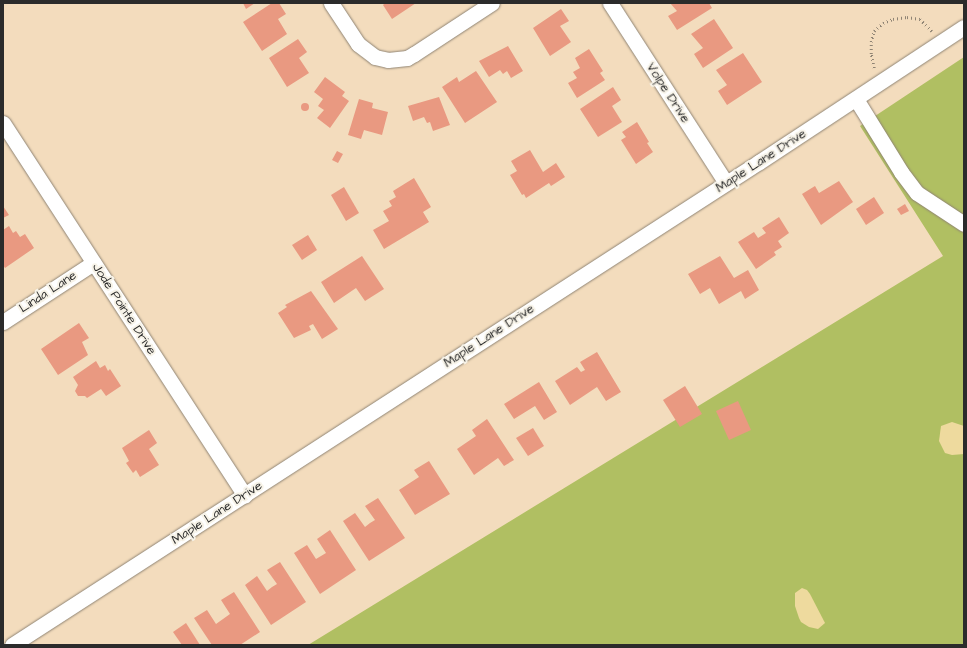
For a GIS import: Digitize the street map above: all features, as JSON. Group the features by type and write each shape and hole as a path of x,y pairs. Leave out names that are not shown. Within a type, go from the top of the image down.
{"street":[{"path":"331,3 358,44 376,57 388,60 406,58 414,54 492,3"},
{"name":"Volpe Drive","path":"610,3 726,183"},
{"name":"Maple Lane Drive","path":"12,645 856,99 964,27"},
{"path":"856,99 901,172 916,193 964,224"},
{"name":"Jode Pointe Drive","path":"3,123 245,495"},
{"name":"Linda Lane","path":"3,322 94,262"}],"path":[{"path":"882,82 873,64 870,42 874,31 883,23 893,19 920,19 930,28 940,43"}],"green space":[{"path":"964,57 964,645 308,645 943,256 860,126"}],"sand":[{"path":"952,422 964,426 964,454 952,455 945,453 939,441 941,426"},
{"path":"802,588 807,590 810,594 825,623 818,629 809,627 801,622 799,618 795,606 795,593"}],"building":[{"path":"243,3 255,3 246,9"},
{"path":"272,3 279,3 286,14 278,19 287,34 262,51 243,22"},
{"path":"385,3 416,3 392,19 383,5"},
{"path":"670,3 709,3 712,8 677,30 668,16 677,11"},
{"path":"561,9 569,21 560,26 571,42 550,56 533,28"},
{"path":"714,19 733,48 703,68 694,54 703,48 691,34"},
{"path":"298,39 307,52 299,58 309,73 287,87 269,58"},
{"path":"508,46 523,71 511,78 507,71 503,74 500,70 489,77 479,61"},
{"path":"589,49 603,71 600,73 605,80 577,98 568,83 577,78 573,72 580,68 575,58"},
{"path":"743,53 762,82 727,105 718,91 727,85 716,70"},
{"path":"476,71 497,102 465,123 442,87 457,77 459,82"},
{"path":"325,77 345,92 342,96 349,101 330,128 317,118 324,110 318,106 323,99 314,92"},
{"path":"613,87 621,100 612,106 622,122 598,137 580,109"},
{"path":"439,97 450,125 433,131 430,122 427,123 424,117 413,121 408,106"},
{"path":"359,99 373,103 372,108 388,112 382,135 364,130 361,139 348,135"},
{"path":"303,103 307,103 309,107 307,111 303,111 301,109 301,105"},
{"path":"637,122 653,152 636,164 621,140 626,137 622,132"},
{"path":"530,150 543,172 556,163 565,177 551,186 549,183 526,198 524,194 522,195 510,175 517,171 511,161"},
{"path":"337,151 343,154 338,163 332,160"},
{"path":"414,178 431,207 423,212 429,222 384,249 373,230 389,221 383,211 392,206 389,201 396,197 393,191"},
{"path":"839,181 853,202 821,225 802,194 815,186 819,193"},
{"path":"344,187 359,213 346,221 331,195"},
{"path":"874,197 884,213 866,225 856,209"},
{"path":"905,204 909,211 901,215 897,209"},
{"path":"3,206 9,215 3,218"},
{"path":"779,217 789,233 778,241 782,247 774,252 776,255 756,269 738,242 754,232 758,238 766,233 762,228"},
{"path":"9,226 13,233 16,231 20,237 25,234 34,248 5,268 3,265 3,230"},
{"path":"308,235 317,250 302,260 292,245"},
{"path":"362,256 384,289 365,301 356,288 334,303 321,282"},
{"path":"720,256 734,278 748,270 759,290 745,299 741,291 719,304 710,288 700,294 688,274"},
{"path":"311,291 338,329 322,339 313,324 309,326 311,330 294,338 278,313 287,307 285,305"},
{"path":"79,323 89,338 82,342 88,355 58,375 41,349"},
{"path":"597,352 621,392 606,401 597,387 570,405 555,381 577,367 581,372 585,370 580,362"},
{"path":"96,361 100,368 105,365 108,371 110,369 121,386 106,396 101,389 87,398 85,396 78,396 75,391 78,385 73,377"},
{"path":"539,382 557,412 544,420 535,406 514,419 504,404"},
{"path":"685,386 702,414 680,427 663,400"},
{"path":"738,401 751,430 729,440 716,411"},
{"path":"487,419 514,460 504,466 498,458 474,475 457,449 476,436 472,430"},
{"path":"533,428 544,446 528,456 516,438"},
{"path":"149,430 157,443 149,449 159,465 140,477 136,470 133,473 126,463 129,461 122,448"},
{"path":"429,461 450,494 415,515 399,490 419,477 414,470"},
{"path":"378,498 405,538 369,561 343,521 355,513 365,527 375,520 365,506"},
{"path":"330,530 356,570 320,594 294,553 307,545 316,559 326,553 317,539"},
{"path":"280,562 306,602 271,625 245,585 257,576 267,591 277,584 267,570"},
{"path":"234,592 260,632 240,645 212,645 194,618 207,610 216,624 230,614 221,600"},
{"path":"186,623 200,645 182,645 173,632"}]}
